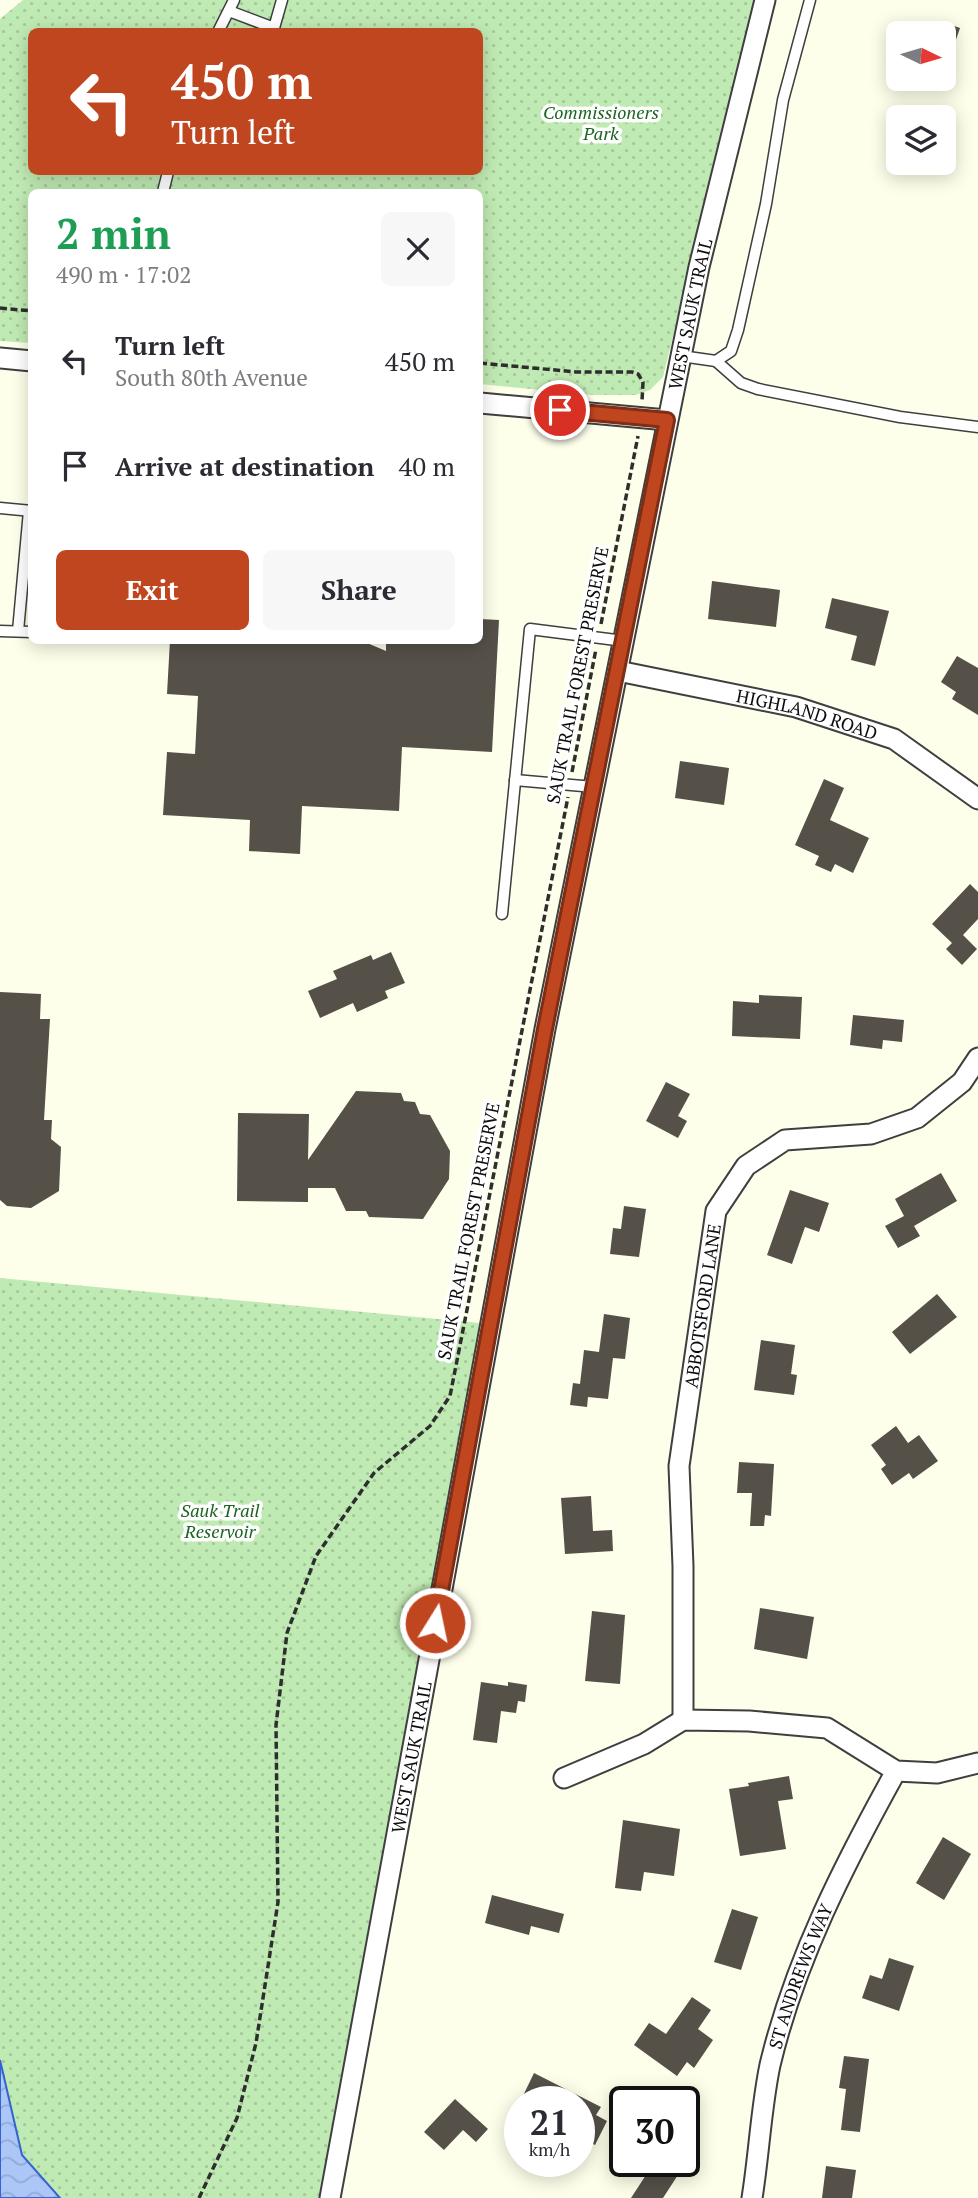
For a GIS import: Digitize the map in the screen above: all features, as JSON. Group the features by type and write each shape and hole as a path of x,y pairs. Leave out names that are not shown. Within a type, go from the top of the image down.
{"street":[{"name":"WEST SAUK TRAIL","path":"330,2198 543,1040 699,267 765,0"},
{"path":"0,358 28,360"},
{"path":"483,402 667,420"},
{"name":"HIGHLAND ROAD","path":"618,671 796,707 894,739 978,799"},
{"name":"ABBOTSFORD LANE","path":"683,1720 683,1566 679,1466 716,1211 746,1166 786,1140 870,1134 917,1118 962,1082 978,1058"},
{"path":"564,1778 644,1744 683,1720 749,1721 827,1728 896,1771 937,1773 978,1763"},
{"name":"ST ANDREWS WAY","path":"752,2198 770,2067 798,1971 848,1857 896,1771"}],"lane":[{"path":"220,28 234,0"},
{"path":"229,10 274,28 282,0"},
{"path":"716,361 731,351 738,330 766,204 783,100 810,0"},
{"path":"681,356 716,361 741,383 758,388 900,417 978,427"},
{"path":"0,508 28,511"},
{"path":"18,631 28,531"},
{"path":"502,914 530,629 624,641"},
{"path":"0,631 28,632"},
{"path":"515,780 594,787"}],"path":[{"path":"0,308 28,311"},
{"name":"SAUK TRAIL FOREST PRESERVE","path":"199,2198 237,2118 256,2043 276,1915 276,1725 287,1633 316,1556 374,1473 430,1426 450,1396 641,418 643,382 638,374 576,372 483,363"}],"green space":[{"name":"Commissioners Park","path":"23,0 756,0 663,377 650,390 635,395 593,395 483,384 483,189 28,189 28,343 0,341 0,19"},
{"name":"Sauk Trail Reservoir","path":"0,1278 480,1323 320,2198 0,2198"}],"water":[{"path":"0,2060 22,2155 60,2198 0,2198"}],"building":[{"path":"712,581 780,590 776,627 708,619"},
{"path":"832,598 889,611 875,666 851,660 857,636 825,628"},
{"path":"483,619 499,620 492,752 402,747 399,811 302,806 300,854 249,851 250,820 163,815 167,752 195,754 198,696 167,694 170,644 369,644 386,651 386,644 483,644"},
{"path":"957,656 978,668 978,715 952,699 956,692 941,682"},
{"path":"680,761 729,768 724,805 675,798"},
{"path":"824,779 844,788 830,820 869,838 853,873 835,864 831,872 815,865 819,856 795,845"},
{"path":"970,884 978,892 978,919 963,935 977,949 962,965 946,949 952,943 932,924"},
{"path":"391,952 405,983 385,991 388,998 357,1012 353,1003 320,1018 308,991 337,979 333,971 371,955 373,960"},
{"path":"0,992 41,994 40,1019 50,1019 44,1120 52,1120 51,1139 61,1147 59,1191 31,1208 7,1206 0,1200"},
{"path":"759,995 802,997 800,1039 732,1036 733,1001 759,1003"},
{"path":"853,1015 904,1020 902,1042 883,1040 882,1049 850,1045"},
{"path":"666,1082 690,1094 678,1116 687,1121 678,1138 646,1121"},
{"path":"356,1091 401,1093 404,1101 415,1102 420,1114 430,1115 450,1151 449,1179 423,1219 369,1217 366,1211 346,1211 335,1188 308,1188 308,1202 237,1201 238,1113 309,1114 308,1160"},
{"path":"941,1173 957,1201 914,1226 920,1236 898,1248 885,1226 904,1216 895,1199"},
{"path":"790,1190 829,1203 819,1232 805,1227 792,1264 767,1255"},
{"path":"624,1206 646,1209 639,1257 610,1254 613,1228 621,1229"},
{"path":"937,1294 957,1317 910,1354 892,1332"},
{"path":"604,1314 630,1318 625,1359 613,1358 608,1399 588,1397 587,1407 570,1405 573,1383 580,1384 584,1350 599,1352"},
{"path":"761,1340 795,1345 791,1374 797,1375 794,1395 754,1390"},
{"path":"896,1426 908,1443 919,1435 938,1461 913,1479 909,1473 892,1485 881,1469 886,1465 871,1445"},
{"path":"739,1462 774,1464 771,1516 765,1515 764,1526 750,1526 752,1493 737,1493"},
{"path":"591,1496 593,1531 612,1530 613,1551 565,1554 561,1498"},
{"path":"760,1608 814,1617 807,1659 754,1649"},
{"path":"592,1611 625,1615 620,1684 585,1681"},
{"path":"481,1682 508,1686 508,1682 527,1685 525,1702 518,1701 516,1713 501,1711 497,1743 473,1740"},
{"path":"789,1776 793,1799 778,1801 786,1849 740,1856 729,1789"},
{"path":"623,1820 680,1829 674,1876 644,1872 641,1891 615,1888"},
{"path":"943,1837 971,1854 944,1900 916,1883"},
{"path":"492,1895 564,1914 559,1933 531,1926 529,1935 485,1923"},
{"path":"732,1909 758,1917 741,1970 714,1962"},
{"path":"889,1958 914,1966 899,2011 862,1998 870,1975 882,1979"},
{"path":"692,1997 711,2010 698,2029 713,2040 694,2068 687,2062 677,2076 634,2045 649,2023 666,2034"},
{"path":"844,2056 869,2059 860,2132 841,2130 846,2089 839,2088"},
{"path":"534,2073 560,2086 528,2086"},
{"path":"455,2099 488,2129 476,2142 463,2130 444,2150 424,2132"},
{"path":"595,2104 601,2107 596,2115 607,2121 595,2145"},
{"path":"826,2166 856,2170 852,2198 822,2198"},
{"path":"645,2177 677,2177 663,2198 631,2198"}],"route":[{"path":"435,1623 545,1029 667,420 560,410"}]}
